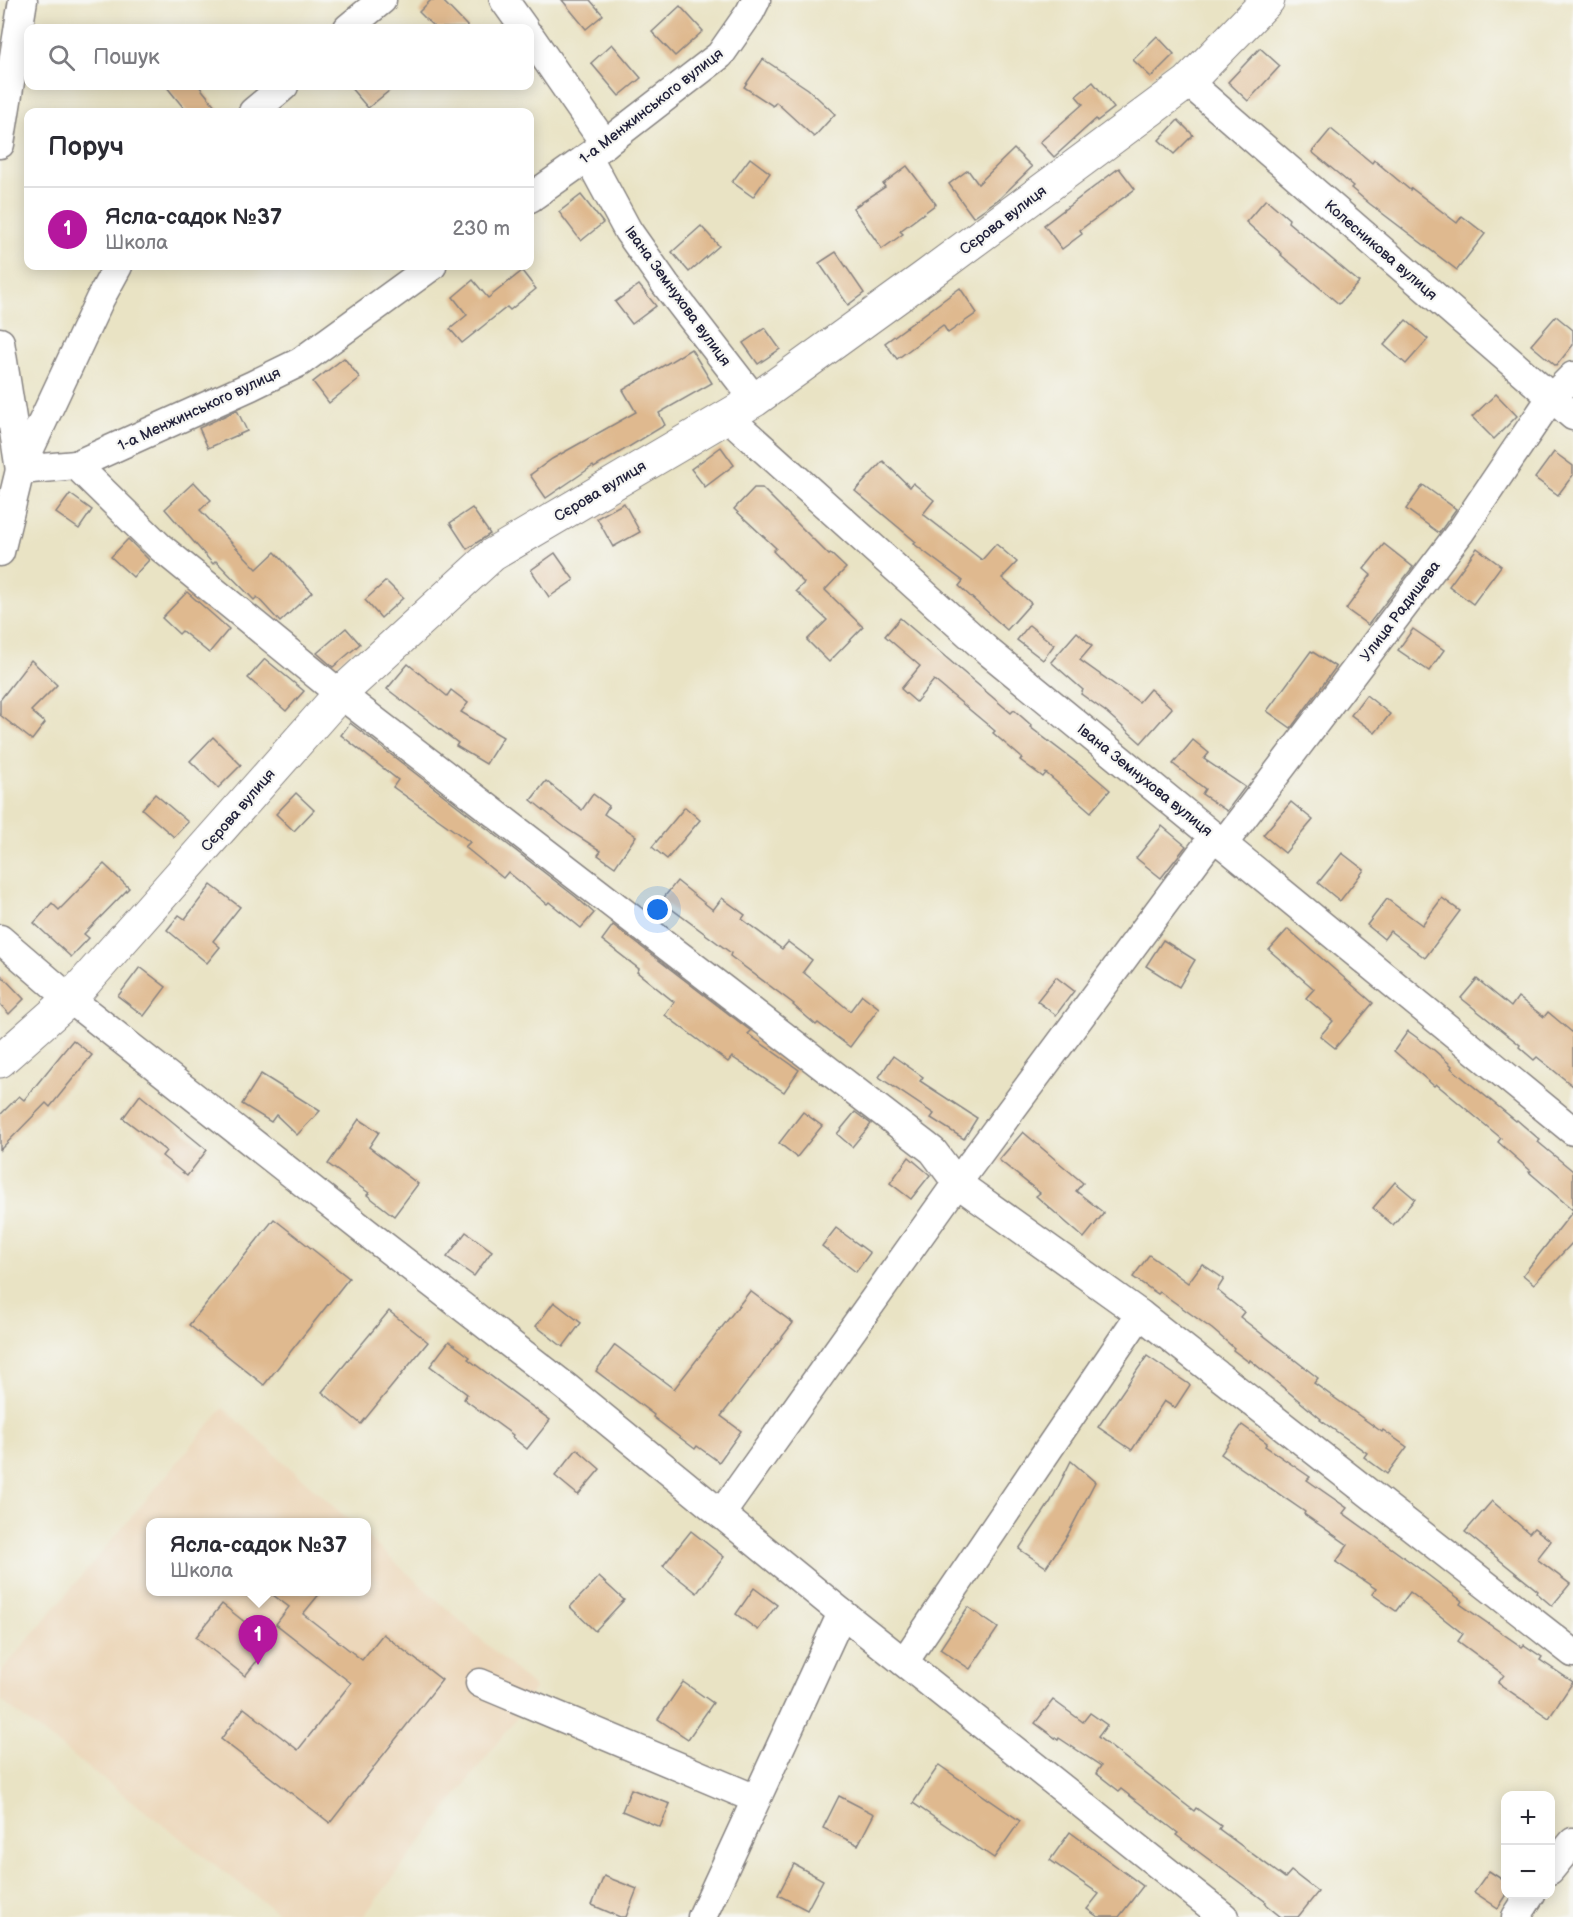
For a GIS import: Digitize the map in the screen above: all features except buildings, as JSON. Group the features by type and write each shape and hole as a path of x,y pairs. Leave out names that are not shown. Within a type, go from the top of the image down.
{"street":[{"path":"0,144 23,0"},
{"path":"353,24 382,0"},
{"path":"504,0 521,24"},
{"name":"1-а Менжинського вулиця","path":"534,195 596,151 720,55 756,0"},
{"name":"Сєрова вулиця","path":"0,1061 70,999 340,694 492,555 755,400 925,278 1188,82 1268,0"},
{"name":"Івана Земнухова вулиця","path":"534,43 596,151 628,231 666,285 755,400"},
{"name":"Колесникова вулиця","path":"1188,82 1573,416"},
{"path":"258,108 279,90"},
{"path":"0,552 20,470 99,299 116,270"},
{"name":"1-а Менжинського вулиця","path":"20,470 76,465 300,362 426,270"},
{"path":"0,342 20,470"},
{"name":"Улица Радищева","path":"721,1514 957,1183 1218,840 1461,531 1551,398 1573,376"},
{"name":"Івана Земнухова вулиця","path":"727,416 990,653 1573,1131"},
{"path":"0,437 20,470"},
{"path":"76,465 160,547 340,694 933,1151 957,1183 1140,1314 1573,1653"},
{"path":"0,939 70,999 566,1387 842,1613 1224,1917"},
{"path":"904,1662 1140,1314"},
{"path":"702,1917 842,1613"},
{"path":"480,1683 756,1799"},
{"path":"1555,1865 1573,1842"},
{"path":"1516,1917 1528,1899"}],"shaded area":[{"path":"223,1408 347,1518 146,1518 146,1596 371,1596 371,1540 535,1688 517,1717 363,1917 283,1917 0,1700 0,1673"}],"place":[{"name":"Ясла-садок №37","path":"258,1665"}]}
